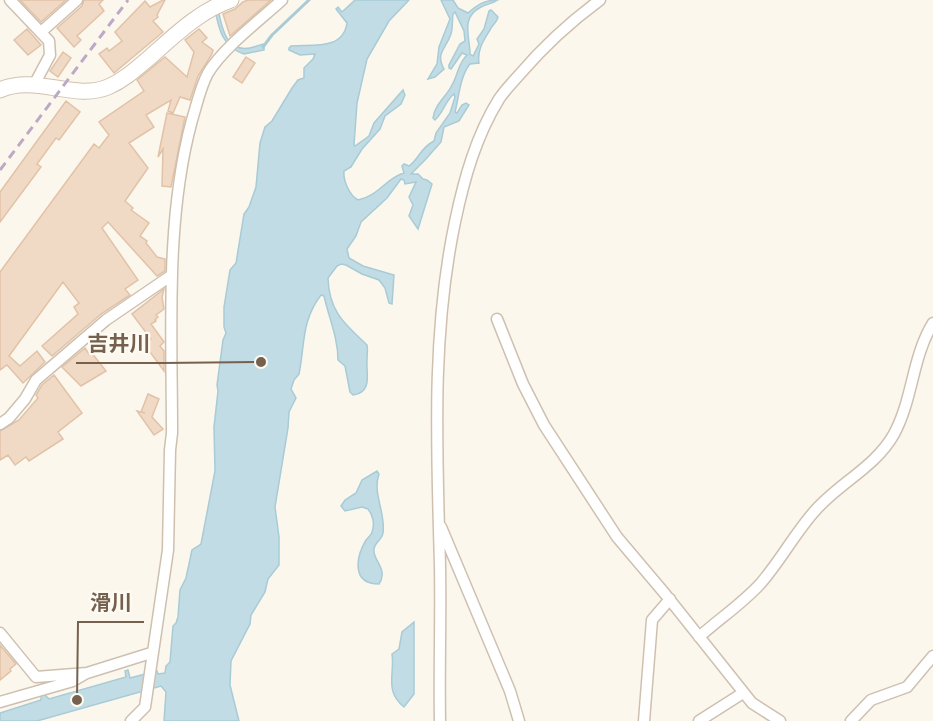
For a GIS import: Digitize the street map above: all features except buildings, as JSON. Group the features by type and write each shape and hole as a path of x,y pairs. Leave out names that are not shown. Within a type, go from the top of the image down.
{"street":[{"path":"10,0 49,41 50,55 34,85"},
{"path":"41,33 77,0"},
{"path":"130,721 145,707 151,653 168,550 172,433 172,274 184,154 201,87 209,71 222,55 282,0"},
{"path":"440,721 436,429 440,314 446,262 461,191 476,147 500,98 533,59 570,22 600,0"},
{"path":"0,90 23,84 85,92 105,88 122,81 186,26 223,2"},
{"path":"0,424 9,418 25,399 36,380 106,320 172,274"},
{"path":"497,319 523,384 544,425 617,537 670,599 743,693 752,703 780,721"},
{"path":"699,637 759,584 784,555 813,513 883,451 895,432 910,393 922,341 933,323"},
{"path":"438,521 510,691 519,721"},
{"path":"644,721 652,620 670,599"},
{"path":"0,633 36,677 87,673"},
{"path":"0,702 73,681 87,673 151,653"},
{"path":"851,721 871,700 907,687 933,656"},
{"path":"699,721 743,693"}],"water":[{"path":"213,0 216,0 224,33 228,40 241,48 264,44 264,50 244,54 229,45 218,25"},
{"path":"355,0 409,0 389,21 367,59 357,103 355,146 369,136 374,123 403,90 405,95 401,104 385,116 380,129 362,149 351,167 344,171 347,187 358,200 372,195 393,178 404,173 402,166 404,164 409,166 434,141 436,133 450,113 454,94 438,117 435,120 433,118 467,55 462,53 451,69 449,68 460,44 465,41 464,31 455,12 451,34 441,55 444,69 435,77 428,79 437,64 439,47 450,19 441,0 453,0 458,8 468,13 482,3 498,0 474,11 470,16 468,34 470,54 473,56 479,44 477,39 484,29 489,11 491,10 498,17 481,46 479,63 470,64 464,74 455,112 457,113 466,103 469,105 459,121 444,127 441,142 411,174 418,174 432,184 418,229 409,216 413,205 409,197 416,182 405,184 401,179 387,198 361,222 356,236 347,249 349,258 363,266 394,275 392,304 389,303 385,288 379,280 346,265 337,266 328,278 331,300 335,309 345,324 367,345 367,382 359,393 353,395 350,392 345,366 338,360 335,336 324,296 321,295 310,314 299,374 291,389 296,398 289,412 275,507 279,537 279,565 268,579 265,592 251,615 250,624 231,661 230,685 239,721 164,721 166,692 161,686 37,721 0,721 0,713 41,700 41,695 49,699 126,677 125,671 128,670 130,678 157,671 158,674 165,673 166,666 170,662 173,626 178,617 180,590 186,578 192,550 201,544 215,471 214,427 217,385 226,333 224,307 230,270 236,263 244,214 256,187 260,143 265,127 272,121 298,80 304,78 304,68 315,54 300,55 289,48 325,44 339,38 347,23 336,9 338,7 342,12"},
{"path":"377,471 379,474 378,496 383,518 382,535 374,549 382,574 379,584 364,580 358,568 360,554 373,529 371,514 368,509 362,507 345,511 341,506 345,500 356,493 362,480"},
{"path":"414,622 414,694 404,707 394,695 392,688 392,654 399,649 402,632"}],"waterway":[{"path":"263,47 272,35 309,0"}],"railway":[{"path":"0,170 128,0"}],"place":[{"name":"吉井川","path":"261,362"},
{"name":"滑川","path":"77,700"}]}
